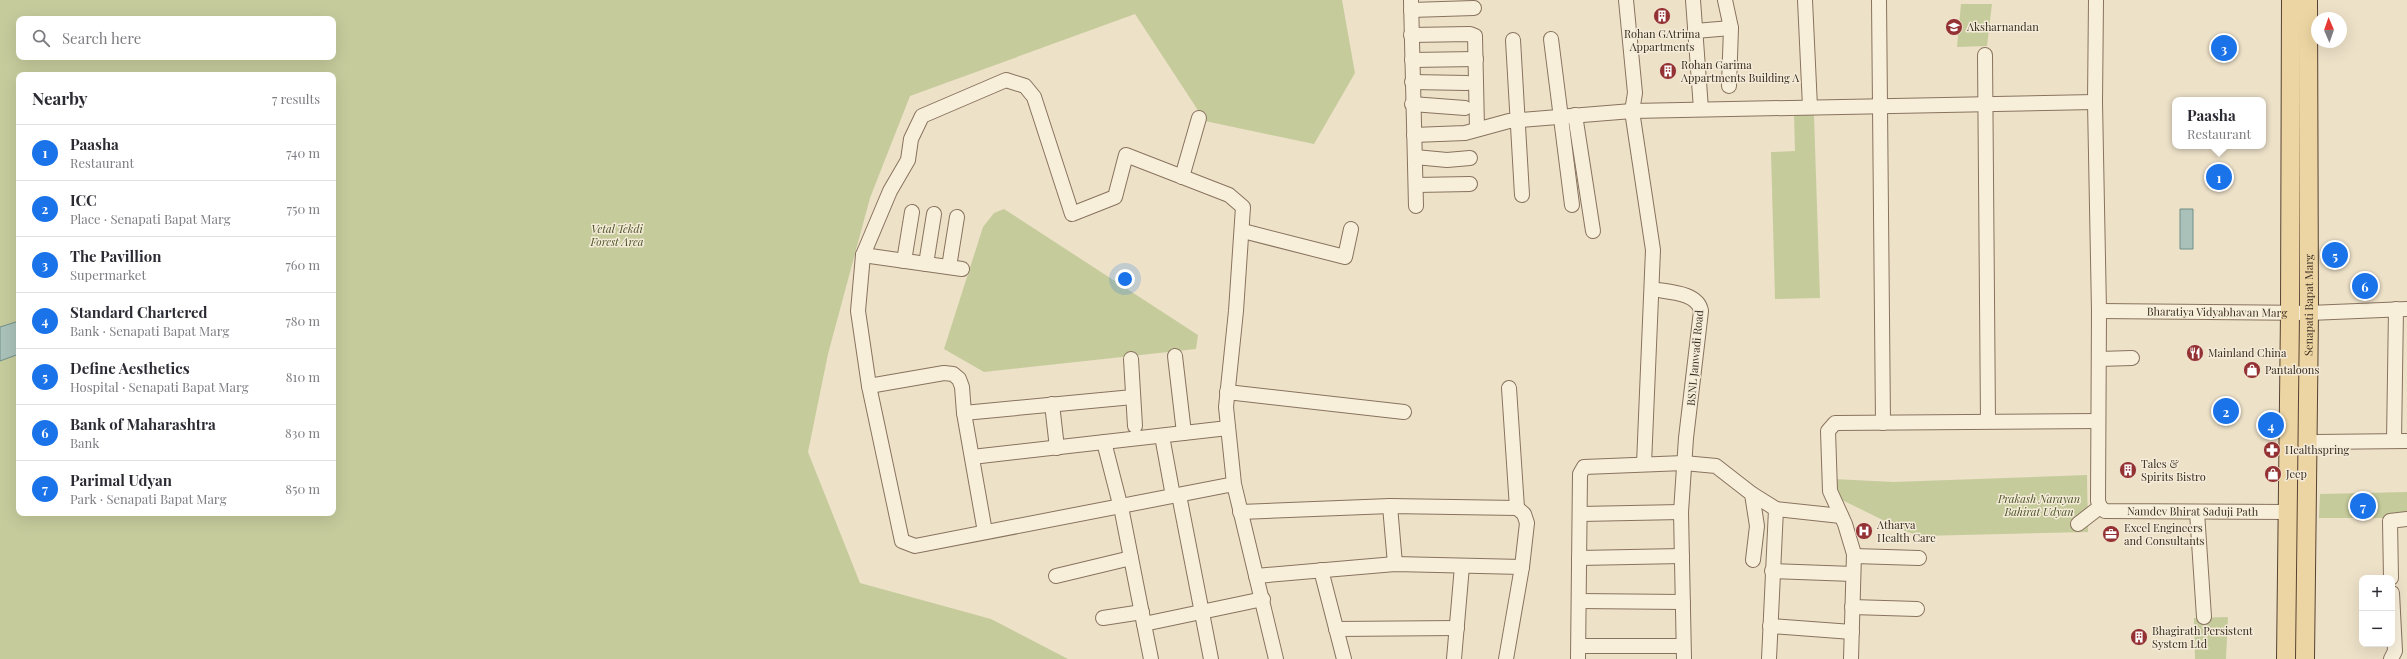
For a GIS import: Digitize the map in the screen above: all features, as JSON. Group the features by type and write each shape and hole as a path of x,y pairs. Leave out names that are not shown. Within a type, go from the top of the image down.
{"main road":[{"name":"Senapati Bapat Marg","path":"2286,659 2290,313 2291,0"},
{"name":"Senapati Bapat Marg","path":"2305,659 2309,313 2308,0"}],"street":[{"path":"1626,0 1635,93 1632,111 1653,250 1644,464"},
{"path":"1693,0 1701,109"},
{"path":"1725,0 1732,28 1729,86"},
{"path":"1804,0 1810,108"},
{"path":"1879,0 1883,422"},
{"path":"2078,524 2100,508 2098,502 2099,311 2095,102 2096,0"},
{"path":"1416,206 1412,104 1411,5 1474,8"},
{"path":"1695,31 1732,28"},
{"path":"1411,35 1474,35 1476,39 1477,130"},
{"path":"1551,39 1572,204"},
{"path":"1513,40 1522,195"},
{"path":"1986,55 1988,422"},
{"path":"1412,60 1476,59"},
{"path":"1234,484 915,546 902,541 869,386 858,311 863,255 890,191 908,160 911,139 922,116 1006,80 1024,86 1034,97 1072,214 1115,197 1126,155 1229,195 1240,202 1244,212 1243,231 1226,407 1234,484 1263,599 1276,659"},
{"path":"1412,82 1467,83"},
{"path":"1414,135 1465,133 1518,120 1632,111 2095,102"},
{"path":"1412,104 1465,108"},
{"path":"1575,115 1594,231"},
{"path":"1182,177 1199,118"},
{"path":"1415,157 1447,160 1470,158"},
{"path":"1416,185 1470,184"},
{"path":"904,261 912,212"},
{"path":"926,264 934,214"},
{"path":"863,255 955,268 957,217"},
{"path":"1243,231 1345,257 1351,229"},
{"name":"BSNL Janwadi Road","path":"1652,289 1691,297 1700,306 1684,463"},
{"path":"2314,442 2401,441 2402,309"},
{"name":"Bharatiya Vidyabhavan Marg","path":"2099,311 2309,313 2402,309"},
{"path":"1176,356 1184,433"},
{"path":"2099,359 2132,358"},
{"path":"1132,359 1135,426"},
{"path":"869,386 944,373 953,374 959,379 962,387 964,413 985,532"},
{"path":"1506,659 1522,566 1526,520 1517,508 1509,388"},
{"path":"1227,392 1404,412"},
{"path":"964,413 1133,397"},
{"path":"1052,404 1057,448"},
{"path":"1851,659 1854,556 1841,516 1830,491 1828,431 1835,423 2098,421"},
{"path":"972,458 1228,428"},
{"path":"1162,436 1203,612 1211,659"},
{"path":"1104,442 1120,505 1151,659"},
{"path":"1684,463 1681,512 1683,652 1579,653 1580,471 1584,467 1684,463 1716,466 1752,494 1776,509 1841,516"},
{"path":"1752,494 1757,526 1753,560"},
{"path":"1240,512 1390,506 1517,508"},
{"path":"1390,506 1395,564"},
{"name":"Namdev Bhirat Saduji Path","path":"2100,508 2105,511 2287,512"},
{"path":"1769,659 1776,509"},
{"path":"1580,514 1681,512"},
{"path":"2197,512 2204,617"},
{"path":"2391,575 2390,521 2407,519"},
{"path":"1579,558 1682,556"},
{"path":"1854,556 1919,558"},
{"path":"1056,576 1131,558"},
{"path":"1256,576 1395,564 1522,566"},
{"path":"1454,659 1462,566"},
{"path":"1321,570 1344,659"},
{"path":"1772,571 1853,574"},
{"path":"1103,618 1143,618 1203,612 1263,599"},
{"path":"1579,601 1683,602"},
{"path":"1852,607 1916,609"},
{"path":"2394,611 2398,654"},
{"path":"1770,626 1852,632"},
{"path":"1336,629 1457,628"}],"green space":[{"name":"Vetal Tekdi Forest Area","path":"0,0 1342,0 1355,73 1314,144 1205,121 1135,14 910,96 870,198 828,354 808,452 860,583 991,619 1068,659 0,659"},
{"path":"1961,4 1992,4 1987,46 1957,47"},
{"path":"1794,115 1814,115 1820,298 1775,299 1771,152 1795,151"},
{"path":"1004,209 1198,335 1196,349 984,372 944,349 983,227 994,213"},
{"name":"Prakash Narayan Bahirat Udyan","path":"2087,475 2088,532 1921,536 1907,532 1832,495 1833,479 1893,482"},
{"path":"2407,492 2407,518 2319,518 2320,494"},
{"path":"2228,617 2226,659 2195,659 2194,618"}],"water":[{"path":"2180,209 2193,209 2193,249 2180,249"},
{"path":"16,322 16,355 0,361 0,327"}],"place":[{"name":"Rohan GAtrima Appartments","path":"1662,16"},
{"name":"Aksharnandan","path":"1954,27"},
{"name":"The Pavillion","path":"2224,48"},
{"name":"Rohan Garima Appartments Building A","path":"1668,71"},
{"name":"Paasha","path":"2219,177"},
{"name":"Define Aesthetics","path":"2335,255"},
{"name":"Bank of Maharashtra","path":"2365,286"},
{"name":"Mainland China","path":"2195,353"},
{"name":"Pantaloons","path":"2252,370"},
{"name":"ICC","path":"2226,411"},
{"name":"Standard Chartered","path":"2271,425"},
{"name":"Healthspring","path":"2272,450"},
{"name":"Tales & Spirits Bistro","path":"2128,470"},
{"name":"Jeep","path":"2273,474"},
{"name":"Parimal Udyan","path":"2363,506"},
{"name":"Atharva Health Care","path":"1864,531"},
{"name":"Excel Engineers and Consultants","path":"2111,534"},
{"name":"Bhagirath Persistent System Ltd","path":"2139,637"}]}
